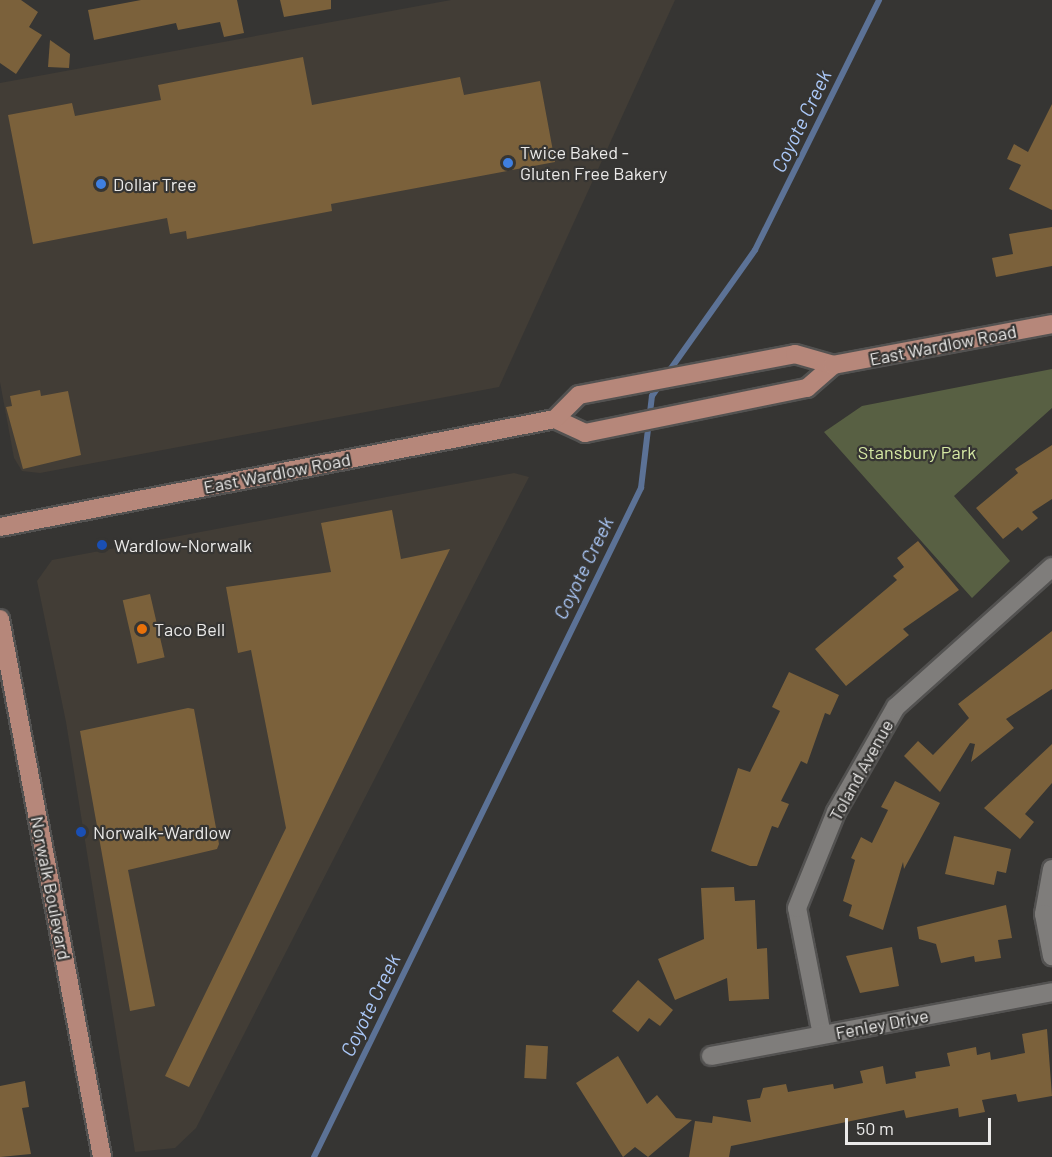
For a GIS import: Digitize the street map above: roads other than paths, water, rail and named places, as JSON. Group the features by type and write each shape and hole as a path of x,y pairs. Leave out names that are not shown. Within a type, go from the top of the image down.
{"main road":[{"name":"East Wardlow Road","path":"0,527 555,420 579,395 795,354 833,365 1052,324"},
{"path":"555,420 585,433 807,388 833,365"},
{"name":"Norwalk Boulevard","path":"0,619 102,1157"}],"street":[{"name":"Toland Avenue","path":"822,1035 797,908 836,812 896,707 1052,567"},
{"path":"1052,869 1044,914 1052,956"},
{"name":"Fenley Drive","path":"711,1056 1052,992"}],"waterway":[{"name":"Coyote Creek","path":"667,374 755,250 879,0"},
{"name":"Coyote Creek","path":"314,1157 641,488 652,396 661,383"}],"place":[{"name":"Twice Baked - Gluten Free Bakery","path":"508,163"},
{"name":"Dollar Tree","path":"101,184"},
{"name":"Wardlow-Norwalk","path":"102,545"},
{"name":"Taco Bell","path":"142,629"},
{"name":"Norwalk-Wardlow","path":"81,832"}],"park label":[{"name":"Stansbury Park","path":"917,452"}]}
